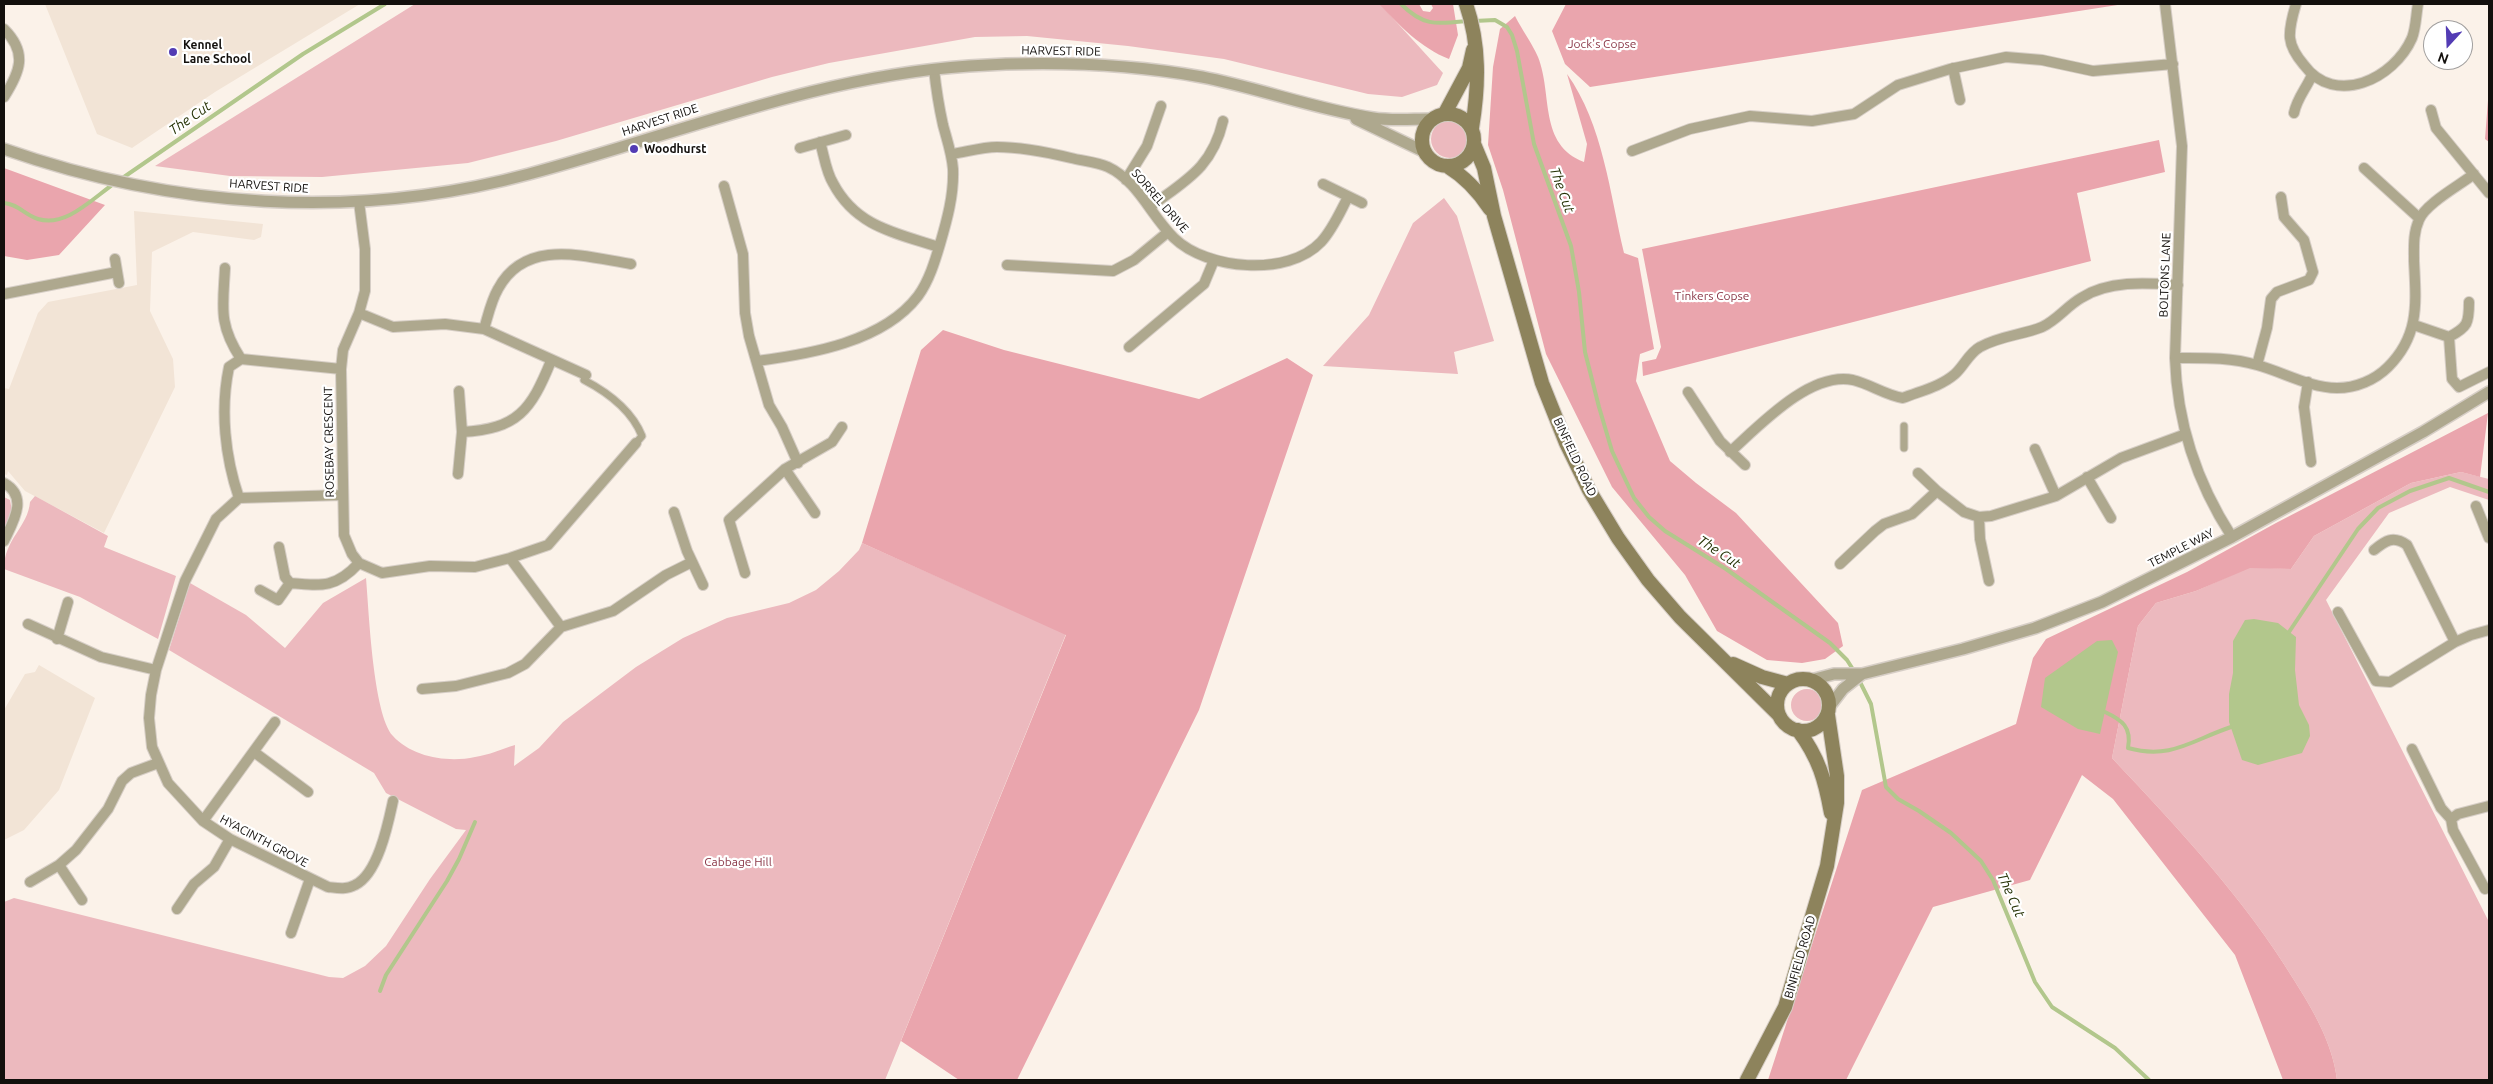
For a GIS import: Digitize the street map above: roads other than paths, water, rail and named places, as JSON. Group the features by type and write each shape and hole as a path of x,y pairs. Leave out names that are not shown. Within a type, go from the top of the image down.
{"main road":[{"path":"1467,5 1475,38 1478,66 1472,128 1474,144 1472,151 1462,162 1448,166 1434,162 1425,152 1422,134 1431,119 1445,113 1461,116 1472,128"},
{"path":"1445,113 1469,68 1475,38"},
{"name":"BINFIELD ROAD","path":"1474,144 1484,168 1494,216 1542,383 1566,442 1589,490 1618,538 1648,580 1680,617 1779,715"},
{"name":"BINFIELD ROAD","path":"1448,166 1458,172 1479,193 1494,216"},
{"name":"BINFIELD ROAD","path":"1725,661 1788,684"},
{"path":"1800,678 1811,680 1822,685 1827,693 1829,710 1815,728 1798,730 1789,726 1779,715 1777,706 1778,696 1788,684 1800,678"},
{"name":"BINFIELD ROAD","path":"1747,1080 1786,1007 1827,866 1837,803 1837,776 1829,710"},
{"name":"BINFIELD ROAD","path":"1798,730 1811,748 1824,778 1833,826"}],"street":[{"name":"BOLTONS LANE","path":"2165,4 2182,146 2175,358 2176,386 2195,466 2211,502 2232,537"},
{"path":"2296,4 2290,39 2300,60 2312,75 2323,81 2350,86 2376,79 2394,64 2412,38 2418,4"},
{"path":"4,29 18,47 20,57 15,80 4,97"},
{"path":"1632,151 1690,129 1750,116 1812,121 1854,114 1898,85 1953,68 2006,57 2056,62 2093,70 2173,64"},
{"name":"HARVEST RIDE","path":"4,148 65,168 123,183 213,196 285,203 359,202 414,198 503,181 606,152 777,99 853,81 934,69 1053,62 1125,66 1202,77 1374,118 1431,119"},
{"path":"1953,68 1960,100"},
{"path":"757,360 821,351 856,338 891,321 918,296 926,283 939,247 952,195 952,154 943,125 934,69"},
{"path":"2294,113 2297,99 2306,92 2312,75"},
{"path":"1126,180 1147,146 1161,106"},
{"name":"HARVEST RIDE","path":"1327,107 1425,152"},
{"path":"2431,110 2436,128 2489,193"},
{"path":"1150,207 1201,169 1218,141 1223,121"},
{"path":"800,148 846,135"},
{"path":"820,142 832,183 853,210 876,227 939,247"},
{"name":"SORREL DRIVE","path":"952,154 995,147 1030,148 1101,165 1126,180 1150,207 1168,232 1192,252 1214,260 1260,265 1284,263 1300,258 1320,242 1335,222 1348,197"},
{"path":"2364,168 2419,218"},
{"path":"2175,358 2232,358 2257,364 2308,382 2337,388 2377,377 2403,350 2414,325 2414,239 2419,218 2434,204 2474,174"},
{"path":"1323,184 1362,203"},
{"path":"724,186 743,254 745,313 749,336 769,405 782,427 798,463"},
{"path":"2257,364 2267,328 2270,299 2277,292 2308,280 2313,272 2304,240 2284,217 2281,198"},
{"name":"ROSEBAY CRESCENT","path":"359,202 366,272 365,291 359,312 343,350 341,369 344,535 352,554 359,563"},
{"path":"1007,265 1114,272 1134,260 1168,232"},
{"path":"484,329 493,301 502,283 519,267 534,258 575,253 631,264"},
{"path":"115,259 119,283"},
{"path":"1128,347 1204,284 1214,260"},
{"path":"226,268 222,317 228,340 241,358"},
{"path":"4,294 117,272"},
{"path":"1730,452 1796,394 1822,384 1851,380 1891,396 1903,398 1936,386 1955,374 1972,352 1980,347 1994,340 2018,335 2050,323 2075,302 2105,287 2130,284 2178,284"},
{"path":"2449,337 2462,329 2468,322 2469,302"},
{"path":"279,547 285,577 290,583 330,585 348,575 359,563 382,573 430,566 475,567 510,558 548,545 642,436 616,402 600,388 584,380 586,375 551,361 484,329 445,324 392,327 359,312"},
{"path":"2414,325 2449,337"},
{"path":"2449,337 2454,383 2461,387 2489,372"},
{"path":"341,369 241,358 229,367 224,392 228,464 239,498 342,495"},
{"path":"462,432 482,431 502,425 523,414 539,392 551,361"},
{"path":"2308,382 2304,408 2311,462"},
{"path":"458,474 462,432 459,391"},
{"path":"1688,392 1730,452 1745,465"},
{"name":"TEMPLE WAY","path":"1811,680 1862,674 1963,649 2061,619 2162,573 2232,537 2423,432 2489,392"},
{"path":"1904,426 1904,448"},
{"path":"745,573 726,520 785,470 832,442 842,427"},
{"path":"1918,473 1937,492 1964,512 1979,517 1991,516 2056,496 2071,489 2087,477 2121,458 2186,434"},
{"path":"2035,449 2056,496"},
{"path":"785,470 814,513"},
{"path":"2087,477 2111,518"},
{"path":"4,484 14,490 19,502 17,512 4,541"},
{"path":"1840,564 1879,527 1912,514 1937,492"},
{"name":"HYACINTH GROVE","path":"239,498 216,519 208,533 185,581 156,670 149,718 152,747 168,783 203,821 230,839 310,879 328,887 342,889 356,885 366,876 379,849 393,800"},
{"path":"2476,506 2489,538"},
{"path":"674,512 692,562 703,585"},
{"path":"1979,517 1980,539 1989,581"},
{"path":"2374,550 2387,540 2398,540 2406,545 2455,642"},
{"path":"510,558 561,627"},
{"path":"422,690 456,686 508,674 525,664 561,627 613,611 666,575 692,562"},
{"path":"260,590 278,600 290,583"},
{"path":"57,638 68,602"},
{"path":"2338,612 2376,681 2390,682 2455,642 2489,630"},
{"path":"28,624 100,657 156,670"},
{"name":"TEMPLE WAY","path":"1829,710 1847,686 1862,674"},
{"path":"203,821 275,722"},
{"path":"2412,750 2440,808 2451,819 2453,830 2485,888"},
{"path":"254,752 308,792"},
{"path":"30,882 59,865 76,850 108,809 122,781 131,773 158,763"},
{"path":"2451,819 2458,814 2489,806"},
{"path":"177,909 194,884 214,867 230,839"},
{"path":"59,865 82,900"},
{"path":"291,933 310,879"}],"waterway":[{"name":"The Cut","path":"121,179 303,54 385,4"},
{"name":"The Cut","path":"1401,4 1417,17 1431,22 1467,21"},
{"name":"The Cut","path":"1474,21 1495,20 1507,27 1512,35 1517,51 1534,144 1571,246 1579,292 1585,352 1599,407 1612,451 1634,498 1649,517 1665,531 1726,569 1830,643 1847,660 1854,671"},
{"name":"The Cut","path":"4,203 13,205 38,219 48,221 59,219 79,210 115,183"},
{"path":"2289,632 2358,529 2378,508 2410,491 2449,478 2489,492"},
{"name":"The Cut","path":"1859,680 1871,704 1886,787 1898,799 1951,833 1981,861 1993,880 2035,982 2052,1007 2115,1048 2149,1080"},
{"path":"2105,712 2121,721 2127,729 2128,748 2143,751 2157,752 2181,747 2231,727"},
{"path":"380,991 386,975 447,881 475,822"}],"place":[{"name":"Kennel Lane School","path":"173,52"},
{"name":"Woodhurst","path":"634,149"}],"park label":[{"name":"Jock's Copse","path":"1602,44"},
{"name":"Tinkers Copse","path":"1712,296"},
{"name":"Cabbage Hill","path":"738,862"}]}
